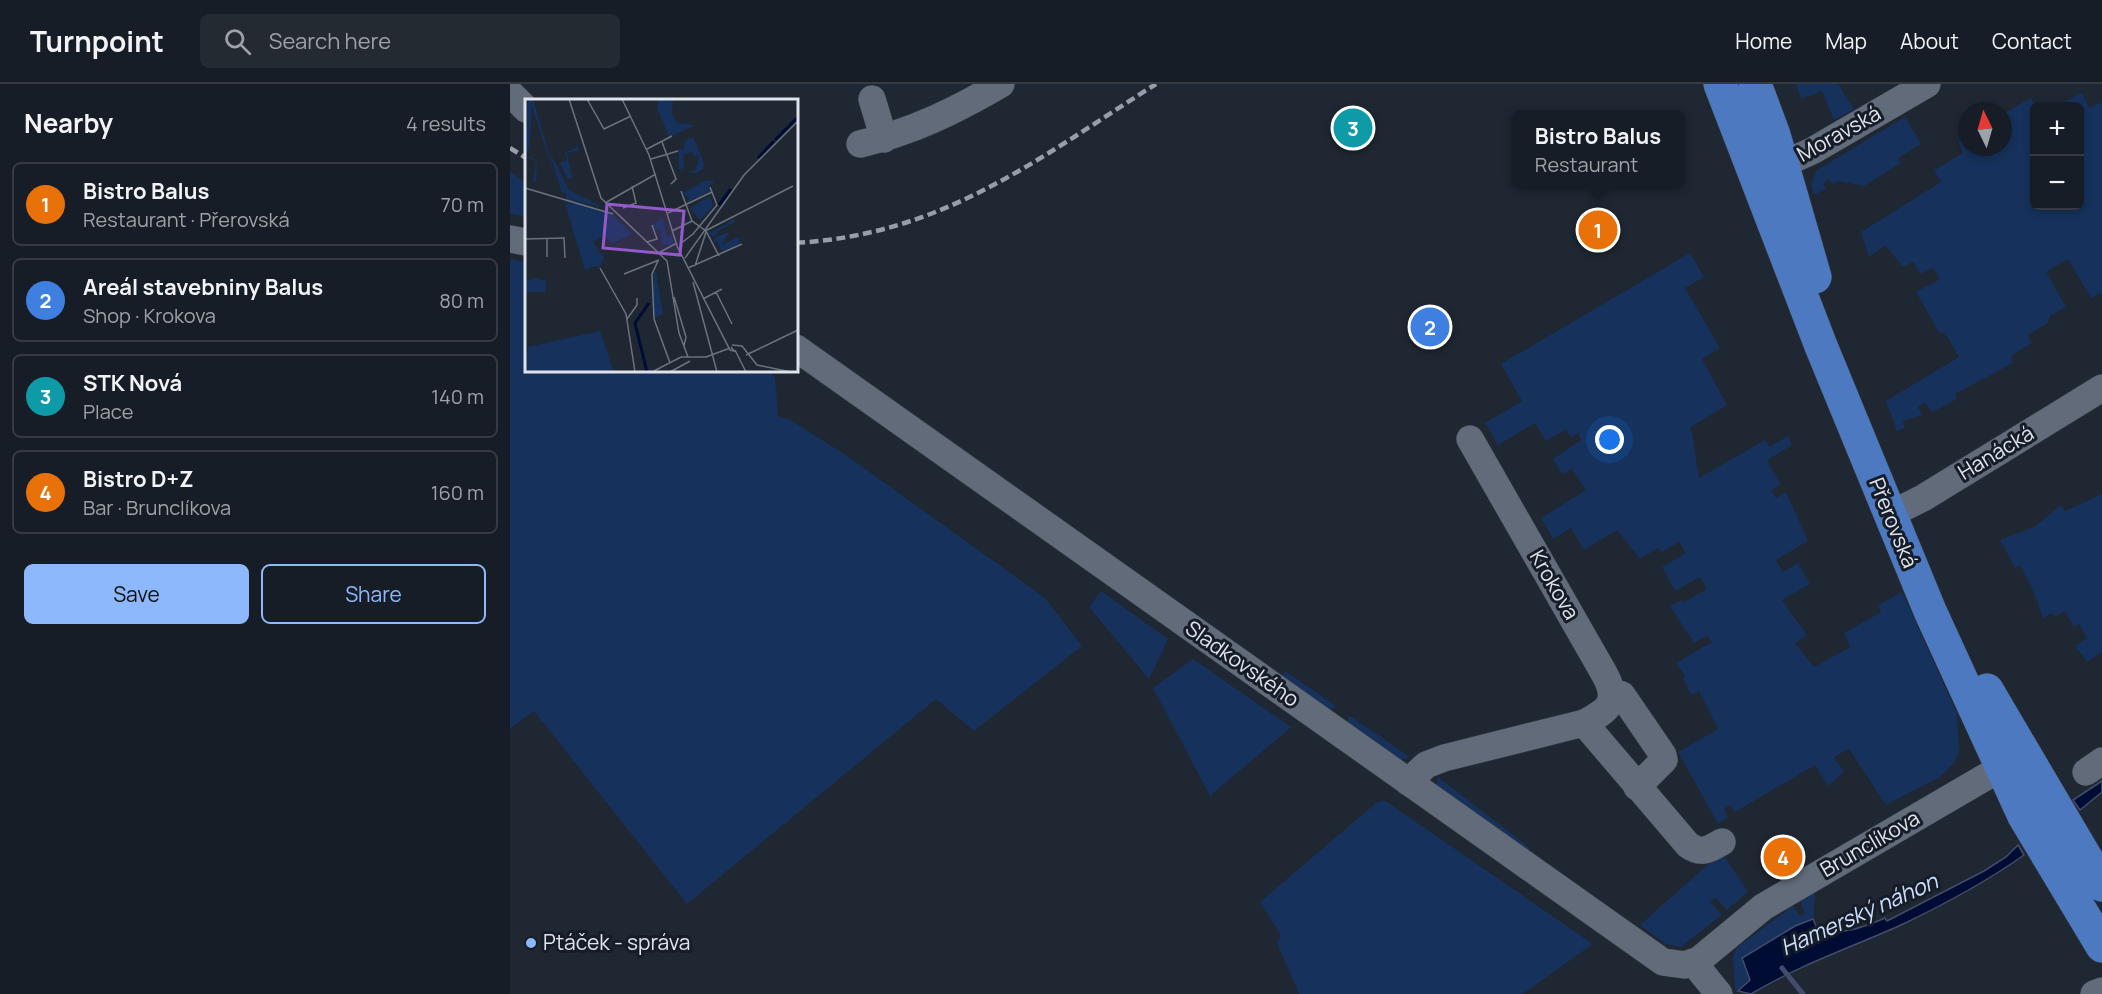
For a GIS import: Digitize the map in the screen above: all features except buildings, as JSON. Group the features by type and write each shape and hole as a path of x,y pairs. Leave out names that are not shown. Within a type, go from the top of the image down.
{"main road":[{"name":"Přerovská","path":"1720,84 1897,511 1985,686 2013,760 2024,816 2102,946"},
{"name":"Přerovská","path":"1755,84 1783,164 1822,296 1897,511"},
{"name":"Přerovská","path":"2013,760 2101,882"}],"street":[{"path":"872,99 872,142 947,115 1001,84"},
{"name":"Moravská","path":"1783,164 1812,151 1927,84"},
{"path":"510,93 525,108"},
{"path":"510,240 525,242"},
{"name":"Sladkovského","path":"798,349 1663,962 1679,965 1693,962"},
{"name":"Hanácká","path":"1897,511 2102,388"},
{"name":"Krokova","path":"1470,439 1605,675 1612,692"},
{"path":"1408,782 1426,765 1444,758 1584,723 1610,706 1612,692 1622,695 1663,755 1664,760 1637,787"},
{"path":"1584,723 1677,835 1696,851 1705,851 1722,842"},
{"name":"Brunclíkova","path":"1693,962 1763,907 2013,760"},
{"path":"1693,962 1719,994"},
{"path":"2094,994 2102,991"}],"shaded area":[{"path":"1796,84 1838,84 1854,109 1834,120 1822,91 1801,99"},
{"path":"2081,93 2090,108 2102,101 2102,297 2100,293 2091,298 2068,259 2046,272 2066,307 2050,316 2048,323 2028,335 2032,343 2011,356 2013,363 1955,394 1957,399 1932,412 1925,403 1918,407 1922,415 1903,421 1905,428 1897,431 1886,401 1959,357 1944,332 1940,334 1916,292 1940,279 1933,268 1920,274 1913,262 1903,267 1885,245 1869,257 1861,232 1941,182 1934,170 1958,156 2012,156 2012,109 2031,98 2033,102 2030,102 2030,210 2084,210 2084,102 2065,102"},
{"path":"1905,117 1921,144 1898,158 1901,163 1864,186 1838,181 1832,184 1829,179 1823,183 1826,188 1814,195 1811,183 1817,170"},
{"path":"510,172 525,182 525,200 524,216 510,214"},
{"path":"1690,253 1704,277 1685,288 1720,348 1702,359 1727,405 1691,427 1699,478 1765,440 1770,447 1788,436 1792,445 1767,460 1781,485 1771,490 1776,498 1786,492 1808,541 1776,560 1783,572 1798,563 1810,584 1782,600 1807,635 1795,643 1814,667 1850,647 1844,633 1881,612 1878,605 1902,592 1957,713 1959,752 1953,764 1940,777 1886,805 1849,749 1834,757 1844,772 1828,786 1815,765 1735,812 1730,805 1724,809 1728,817 1718,824 1678,752 1718,729 1699,691 1691,695 1683,678 1685,676 1676,663 1712,642 1707,636 1694,643 1670,606 1682,600 1684,602 1707,589 1700,577 1675,591 1662,567 1686,553 1679,542 1662,552 1658,548 1640,559 1617,530 1584,550 1571,528 1553,539 1541,518 1586,490 1572,469 1562,474 1553,459 1581,440 1578,433 1570,437 1566,430 1546,441 1535,423 1498,445 1485,423 1522,401 1501,364"},
{"path":"510,259 525,262 525,372 769,372 775,377 778,417 789,419 846,455 1045,598 1082,646 974,731 936,699 687,904 534,711 510,729"},
{"path":"2102,494 2102,652 2087,662 2075,646 2087,638 2079,624 2074,627 2065,611 2055,617 2052,613 2043,618 2033,590 2020,566 2015,568 2000,540 2034,527 2061,505 2065,511"},
{"path":"1101,591 1168,639 1149,679 1089,607"},
{"path":"1193,659 1291,727 1210,796 1153,688"},
{"path":"1285,671 1336,706 1332,709 1326,708 1280,679"},
{"path":"1350,716 1410,757 1396,761 1345,725"},
{"path":"1438,777 1530,848 1527,852 1436,787"},
{"path":"2102,781 2102,792 2080,810 2073,800"},
{"path":"1384,800 1593,944 1523,994 1299,994 1277,943 1281,936 1260,902 1376,803"},
{"path":"2018,845 2024,855 1979,884 1933,909 1806,965 1751,994 1738,991 1750,980 1742,958 1795,926 1813,919 1817,928 1834,932 1860,927 1885,918 1887,921 1984,871 2006,857"},
{"path":"1722,852 1748,892 1727,910 1715,897 1710,901 1722,915 1681,947 1666,944 1640,925"},
{"path":"1815,893 1813,919 1795,926 1738,991 1735,990 1733,958 1736,948 1793,906 1800,916 1805,914 1800,901"}],"waterway":[{"name":"Hamerský náhon","path":"1782,968 1803,994"}],"railway":[{"path":"798,243 849,237 898,225 943,209 986,189 1028,165 1156,84"},
{"path":"510,148 525,157"}],"place":[{"name":"STK Nová","path":"1353,128"},
{"name":"Bistro Balus","path":"1598,230"},
{"name":"Areál stavebniny Balus","path":"1430,327"},
{"name":"Bistro D+Z","path":"1783,857"},
{"name":"Ptáček - správa","path":"531,943"}]}
